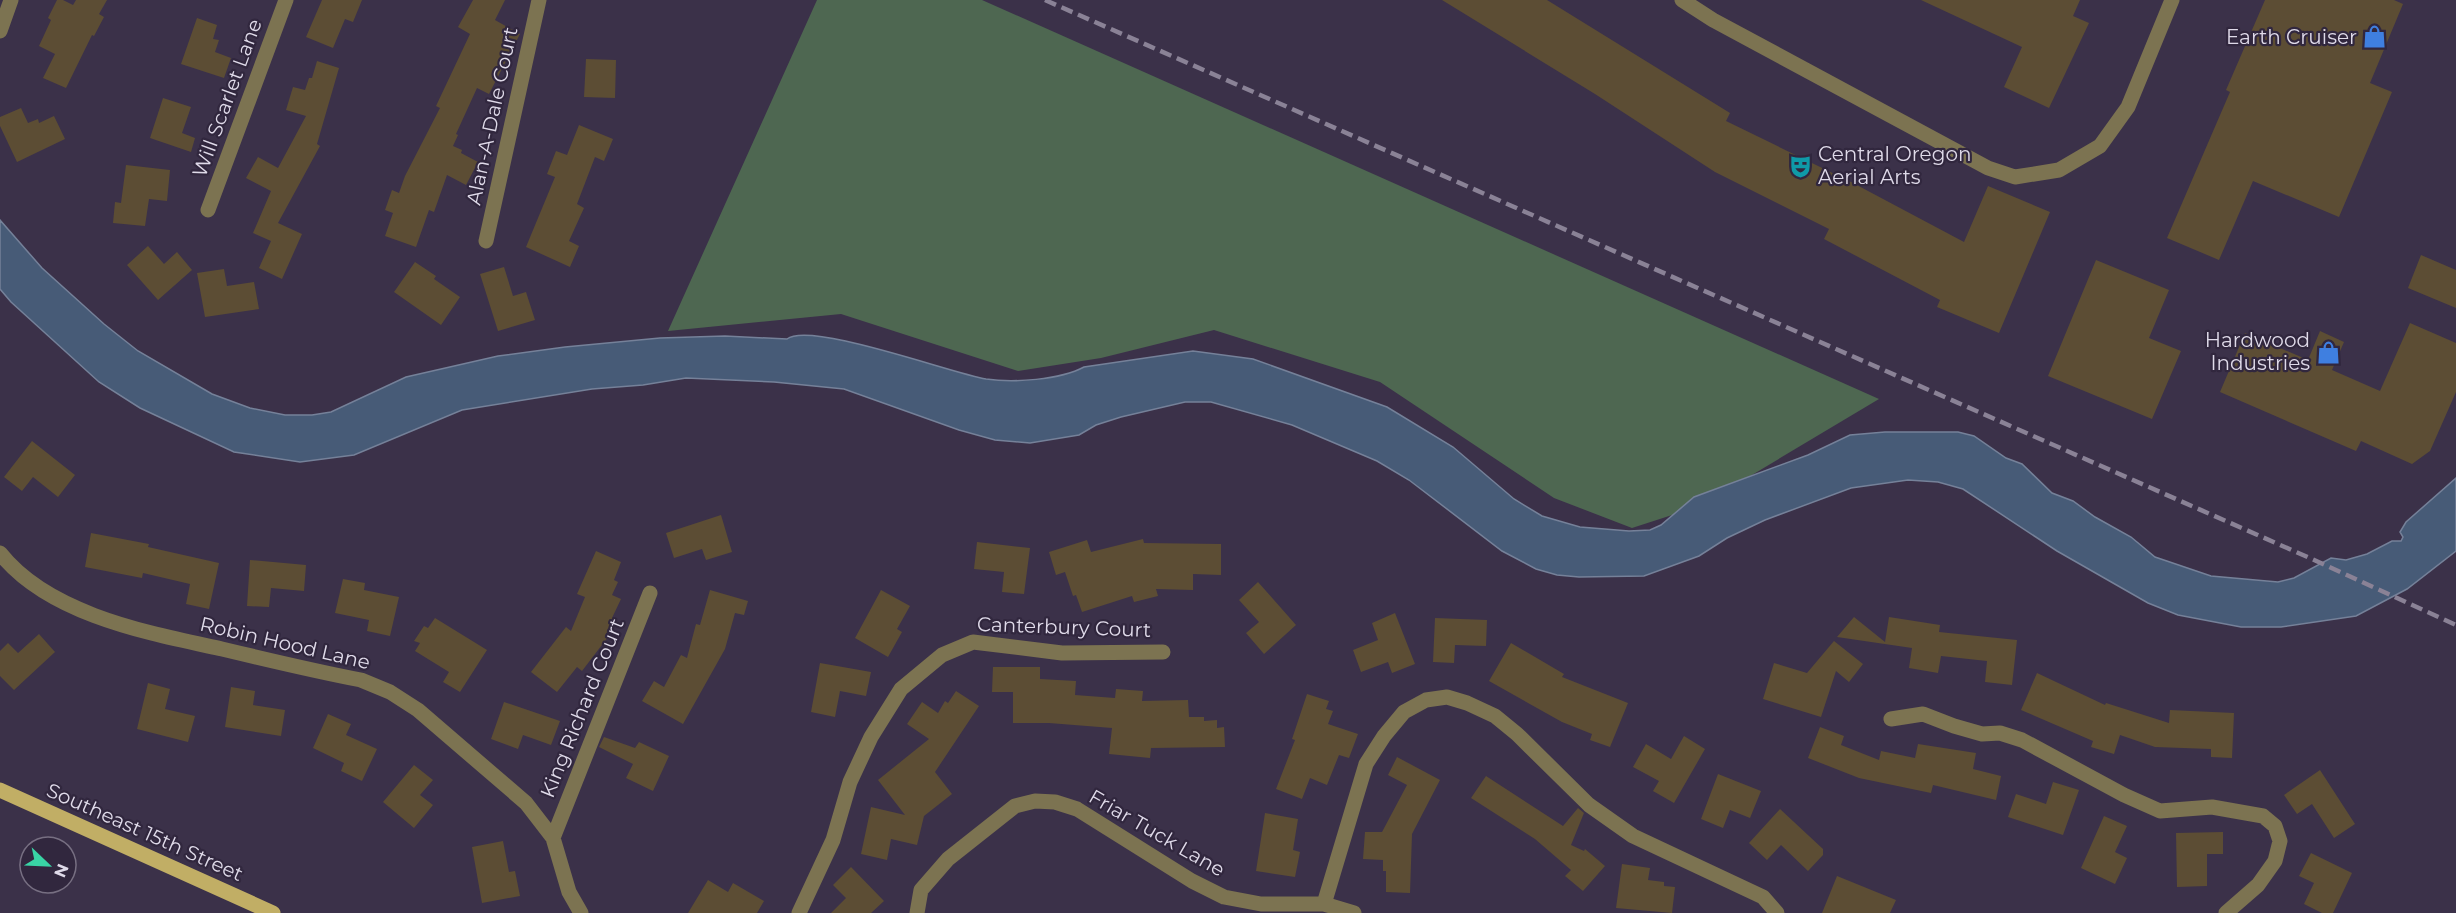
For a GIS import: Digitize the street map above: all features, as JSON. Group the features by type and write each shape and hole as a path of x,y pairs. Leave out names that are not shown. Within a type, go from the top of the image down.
{"main road":[{"name":"Southeast 15th Street","path":"0,790 273,913"}],"street":[{"path":"0,31 11,0"},
{"name":"Will Scarlet Lane","path":"208,210 286,0"},
{"name":"Alan-A-Dale Court","path":"486,242 539,0"},
{"path":"1682,0 1713,20 1988,168 2015,177 2059,170 2100,146 2128,107 2172,0"},
{"name":"Robin Hood Lane","path":"0,553 12,569 49,595 94,614 144,631 361,680 390,692 418,710 526,802 553,838 569,892 581,913"},
{"name":"King Richard Court","path":"553,838 650,593"},
{"name":"Canterbury Court","path":"799,913 832,840 850,782 871,737 901,690 942,656 974,642 1062,653 1163,652"},
{"path":"1324,904 1366,764 1384,736 1404,712 1426,700 1447,697 1495,716 1517,734 1588,805 1633,836 1763,897 1777,913"},
{"path":"1891,719 1923,714 1982,734 2000,733 2022,740 2124,795 2160,811 2212,807 2263,816 2275,826 2280,841 2275,861 2258,885 2226,913"},
{"name":"Friar Tuck Lane","path":"917,913 921,890 948,859 1015,806 1035,801 1055,802 1077,809 1192,881 1224,897 1261,904 1324,904 1354,913"}],"green space":[{"path":"817,0 982,0 1879,399 1700,506 1632,528 1554,498 1380,382 1214,330 1101,358 1018,371 841,314 668,331"}],"water":[{"path":"0,220 42,268 104,324 138,351 212,394 250,408 285,415 331,412 406,377 498,356 660,338 725,336 787,339 801,335 823,337 882,350 968,375 1009,381 1050,378 1084,367 1193,351 1253,359 1387,407 1453,447 1514,499 1542,516 1580,527 1629,531 1650,530 1661,525 1694,497 1808,455 1850,435 1885,432 1958,432 1974,436 2006,458 2022,464 2052,493 2073,501 2095,517 2131,537 2155,557 2211,576 2278,582 2294,578 2331,558 2346,560 2367,554 2392,541 2401,541 2403,537 2400,532 2406,522 2456,478 2456,551 2407,589 2356,616 2281,627 2241,627 2178,615 2148,603 2057,551 1963,489 1938,482 1908,480 1851,488 1765,520 1727,538 1699,556 1644,576 1557,575 1536,569 1502,551 1409,480 1377,461 1292,425 1211,402 1185,402 1121,417 1096,425 1079,435 1030,443 995,440 959,430 844,389 774,382 686,378 643,385 592,389 462,410 354,455 300,462 234,452 140,408 99,382 11,302 0,289"}],"building":[{"path":"57,0 73,5 76,0 107,0 99,14 104,17 94,36 92,35 66,88 43,78 55,54 39,46 51,20 48,18"},
{"path":"322,0 362,0 353,22 345,19 333,48 306,37"},
{"path":"473,0 505,0 495,20 520,34 489,94 477,88 456,134 458,135 453,146 478,162 466,185 447,175 434,212 429,210 416,247 385,236 393,213 385,210 392,190 399,193 405,176 440,108 436,106 470,34 458,27"},
{"path":"1442,0 1547,0 1730,113 1726,121 1853,183 1964,242 1988,186 2050,212 1999,333 1937,307 1940,300 1824,239 1829,229 1715,172 1595,94"},
{"path":"1921,0 2080,0 2073,16 2089,23 2049,108 2004,87 2022,47"},
{"path":"2265,0 2394,0 2403,4 2370,83 2392,92 2339,217 2253,181 2219,260 2167,238 2230,92 2226,90"},
{"path":"197,18 217,25 213,39 219,40 215,52 231,58 224,78 181,64"},
{"path":"586,59 616,60 615,98 584,97"},
{"path":"317,61 339,68 317,144 320,146 278,223 302,234 282,279 259,268 271,241 253,233 271,191 246,178 258,157 278,168 306,116 286,110 293,87 305,90 309,78 312,78"},
{"path":"163,98 191,107 182,133 195,138 191,152 150,138"},
{"path":"21,108 28,123 38,119 39,123 54,116 65,139 17,162 0,126 0,117"},
{"path":"579,125 613,139 604,161 595,157 577,204 584,208 569,241 579,246 570,267 526,247 555,177 547,174 556,151 567,155"},
{"path":"126,165 170,170 167,201 149,199 145,226 113,223 115,202 121,203"},
{"path":"148,246 164,264 177,252 192,270 158,300 127,265"},
{"path":"2421,255 2456,270 2456,308 2408,288"},
{"path":"2096,260 2169,290 2149,338 2181,351 2152,419 2048,376"},
{"path":"415,262 436,276 434,279 460,297 441,325 394,292"},
{"path":"504,267 513,296 526,292 535,320 498,331 480,274"},
{"path":"224,269 227,286 254,282 259,309 205,317 197,273"},
{"path":"2410,323 2456,343 2456,392 2430,451 2412,464 2361,441 2356,451 2220,392 2245,333 2308,360 2320,331 2344,342 2332,370 2380,391"},
{"path":"32,441 75,475 58,497 33,477 22,491 4,477"},
{"path":"721,515 732,552 706,560 702,549 674,558 666,533"},
{"path":"91,533 149,544 148,547 219,563 209,609 186,604 190,584 143,573 142,578 85,567"},
{"path":"1143,539 1144,543 1221,544 1221,575 1193,574 1193,590 1156,589 1158,596 1134,602 1132,596 1082,612 1076,595 1073,596 1065,572 1056,575 1049,552 1087,540 1091,552"},
{"path":"977,542 1030,548 1024,594 1002,592 1004,572 974,569"},
{"path":"596,551 621,562 614,580 618,582 612,595 621,599 612,618 616,620 608,637 582,671 577,667 557,692 531,672 566,627 571,631 585,597 577,594"},
{"path":"250,560 306,565 304,591 271,588 269,607 247,606"},
{"path":"343,579 365,583 364,590 399,597 390,636 367,631 369,620 335,613"},
{"path":"1258,582 1296,625 1264,654 1246,633 1259,622 1239,600"},
{"path":"710,590 748,601 744,615 735,613 725,649 683,724 642,701 654,681 664,687 681,655 687,658 696,624 700,625"},
{"path":"881,590 910,606 897,629 902,632 888,657 855,638"},
{"path":"1395,613 1415,664 1392,673 1388,662 1361,672 1353,650 1378,640 1372,623"},
{"path":"1854,617 1885,642 1889,617 1940,625 1939,632 2017,640 2012,685 1985,682 1987,661 1941,656 1938,673 1909,668 1912,648 1837,637"},
{"path":"435,618 487,650 460,692 443,682 449,672 415,651 420,643 414,641 424,626 428,628"},
{"path":"1435,618 1487,620 1486,646 1455,645 1454,663 1433,662"},
{"path":"39,634 55,652 14,690 0,676 0,651 8,643 18,653"},
{"path":"1834,641 1863,664 1849,682 1836,671 1821,717 1763,699 1774,663 1807,673"},
{"path":"1511,643 1564,674 1562,677 1628,703 1610,747 1590,740 1592,734 1562,722 1489,681"},
{"path":"820,663 871,672 866,696 840,691 835,717 811,712"},
{"path":"993,667 1040,667 1040,679 1076,681 1075,695 1115,698 1116,689 1143,691 1142,701 1188,700 1189,717 1204,717 1204,721 1217,720 1217,728 1224,727 1225,747 1151,748 1150,758 1109,754 1112,728 1049,723 1013,723 1013,692 992,692"},
{"path":"2037,673 2105,705 2106,703 2169,723 2170,710 2234,713 2232,758 2211,757 2211,749 2155,747 2120,735 2114,754 2091,747 2093,741 2021,710"},
{"path":"148,683 170,689 165,709 195,716 188,742 137,729"},
{"path":"231,687 255,691 253,705 285,710 281,736 225,727"},
{"path":"956,691 979,706 935,772 952,794 924,816 917,845 891,839 887,860 861,854 871,807 905,815 878,780 929,739 907,724 922,702 938,713 945,701 948,703"},
{"path":"1307,694 1329,701 1326,709 1333,711 1328,724 1358,734 1349,758 1339,755 1327,785 1310,778 1302,799 1276,789 1295,740 1292,739"},
{"path":"504,702 560,721 551,745 523,735 518,749 491,739"},
{"path":"328,714 351,724 346,735 377,749 362,781 341,771 344,763 313,748"},
{"path":"1820,727 1844,736 1841,745 1879,760 1881,751 1915,758 1918,744 1976,753 1973,769 2001,776 1996,800 1933,785 1931,793 1859,778 1808,758"},
{"path":"1684,736 1705,749 1674,803 1653,791 1659,781 1633,767 1646,744 1671,759"},
{"path":"604,737 635,748 639,742 669,756 653,791 626,778 633,764 599,747"},
{"path":"1397,757 1440,780 1412,834 1410,893 1386,892 1386,871 1383,871 1383,860 1363,859 1365,832 1382,832 1407,785 1388,775"},
{"path":"414,765 433,780 420,795 433,805 414,828 383,802"},
{"path":"2320,770 2355,824 2334,838 2312,804 2297,814 2284,795"},
{"path":"1718,774 1761,791 1750,818 1730,810 1723,828 1701,819"},
{"path":"1486,776 1563,826 1578,808 1584,813 1571,845 1584,851 1585,849 1605,866 1583,891 1565,876 1571,870 1535,839 1471,798"},
{"path":"2053,782 2079,790 2063,835 2008,817 2016,794 2046,804"},
{"path":"1780,809 1823,849 1823,855 1808,871 1781,845 1767,860 1749,843"},
{"path":"1265,813 1298,819 1293,850 1300,852 1295,877 1256,871"},
{"path":"2104,816 2127,826 2115,852 2127,858 2115,884 2081,868"},
{"path":"2223,832 2223,854 2207,854 2207,886 2177,887 2176,833"},
{"path":"503,841 509,872 515,871 520,896 482,903 472,847"},
{"path":"2311,853 2352,873 2333,913 2322,913 2304,904 2314,883 2299,876"},
{"path":"1622,864 1650,868 1648,880 1664,882 1664,886 1675,887 1672,913 1616,908"},
{"path":"851,867 884,901 871,913 831,913 846,898 833,885"},
{"path":"1837,876 1896,900 1890,913 1822,913"},
{"path":"708,880 728,892 733,883 764,901 757,913 688,913"}],"railway":[{"path":"1045,0 2312,559 2456,625"}],"place":[{"name":"Earth Cruiser","path":"2375,37"},
{"name":"Central Oregon Aerial Arts","path":"1800,166"},
{"name":"Hardwood Industries","path":"2328,352"}]}
